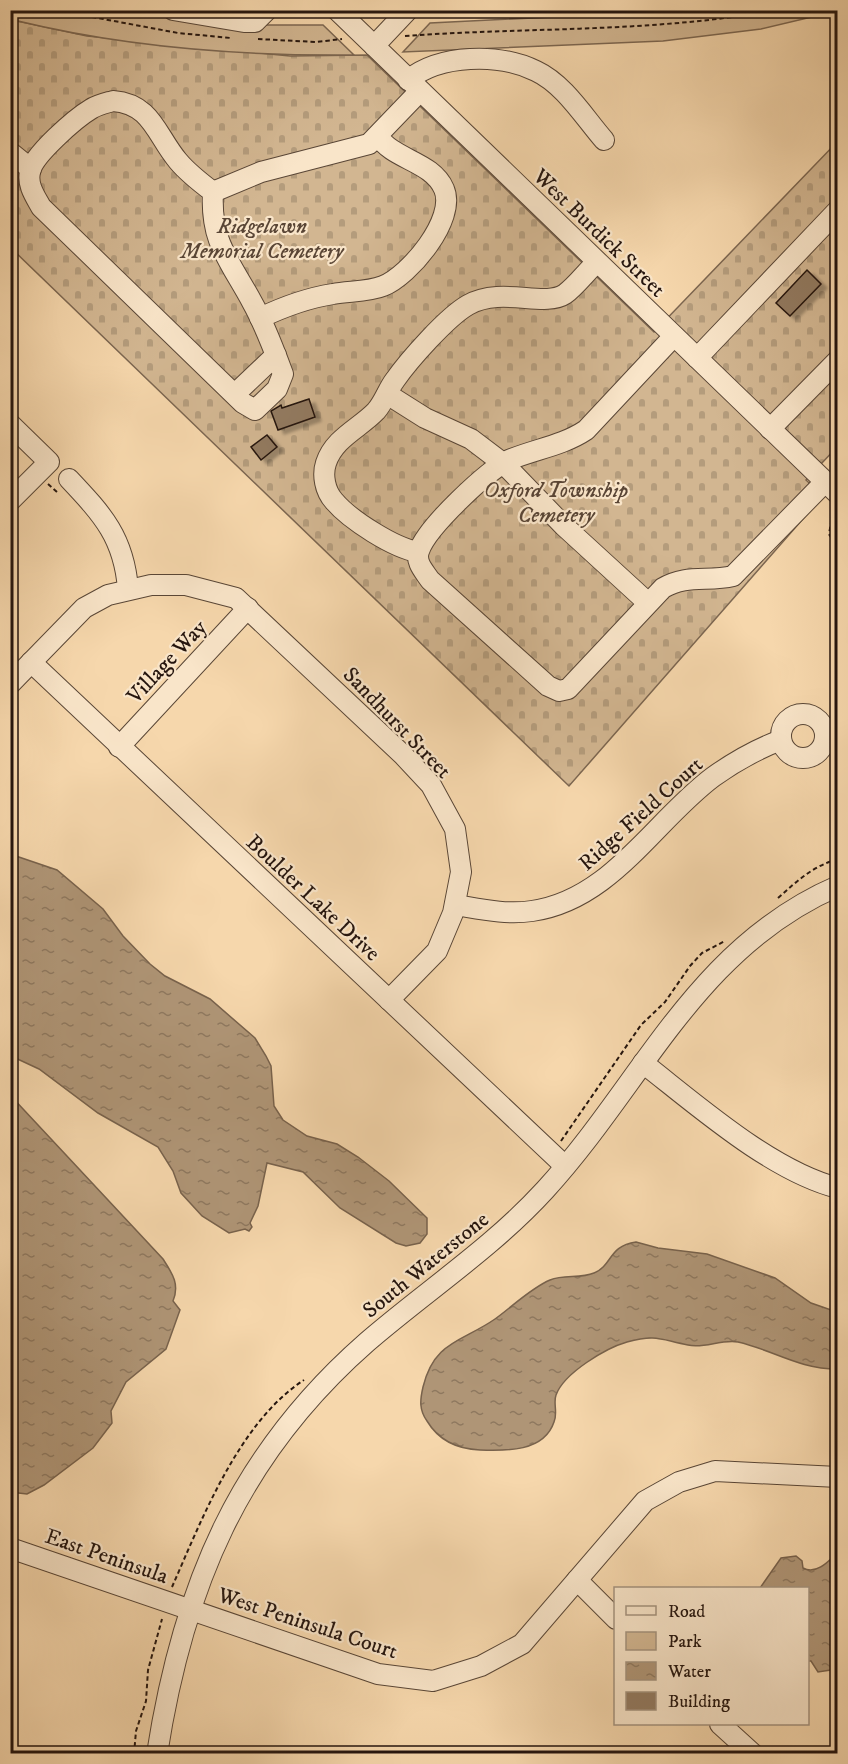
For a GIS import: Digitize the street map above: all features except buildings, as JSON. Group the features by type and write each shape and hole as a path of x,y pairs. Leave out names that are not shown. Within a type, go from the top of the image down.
{"street":[{"path":"177,11 255,22 267,10"},
{"name":"West Burdick Street","path":"337,10 378,42 414,85 770,429 831,494"},
{"path":"378,42 408,10"},
{"path":"213,192 261,172 369,144 378,136 426,67 462,60 492,59 536,71 559,88 604,140"},
{"path":"113,101 129,102 141,109 178,161 213,192 215,235 260,318 283,374 277,389 263,405 255,410 235,394 42,207 31,190 31,169 34,162 72,123 92,108 113,101"},
{"path":"260,318 306,299 383,286 396,278 434,238 444,222 446,201 444,188 432,174 384,146 378,136"},
{"path":"10,152 31,169"},
{"path":"697,358 837,210"},
{"path":"418,552 405,550 350,515 333,500 324,483 326,462 337,445 377,411 407,365 454,314 484,297 503,295 548,299 564,295 597,262"},
{"path":"674,336 586,430 569,441 504,464 456,504 428,536 418,552 419,563 430,580 548,686 559,691 568,689 647,602 676,580 694,577 715,580 733,576 831,494"},
{"path":"235,394 276,355"},
{"path":"770,429 837,360"},
{"path":"387,394 425,418 471,439 504,464 564,526 647,602"},
{"path":"10,424 43,468 10,501"},
{"path":"65,487 101,513 110,527 126,565 128,589"},
{"name":"Sandhurst Street","path":"10,684 84,608 108,595 151,585 186,585 236,598 248,608 431,785 455,829 461,872 455,904 437,951 389,1000"},
{"name":"Village Way","path":"119,747 248,608"},
{"name":"Boulder Lake Drive","path":"31,662 565,1166"},
{"name":"Ridge Field Court","path":"455,904 496,912 531,912 568,902 586,892 617,868 712,778 759,748 781,740"},
{"name":"South Waterstone","path":"157,1754 169,1683 189,1607 202,1572 238,1498 271,1446 311,1396 368,1341 509,1226 565,1166 690,1000 719,967 783,915 837,886"},
{"path":"643,1063 745,1142 813,1180 837,1188"},
{"name":"West Peninsula Court","path":"189,1607 378,1674 433,1681 481,1666 522,1644 645,1501 679,1482 715,1471 837,1477"},
{"name":"East Peninsula","path":"10,1548 189,1607"},
{"path":"577,1580 614,1618"},
{"path":"721,1725 753,1754"}],"path":[{"path":"378,42 456,32 651,26 731,19 776,10"},
{"path":"43,468 65,487"},
{"path":"831,494 829,534 837,549"}],"green space":[{"path":"11,10 117,11 253,25 323,25 354,55 227,52 143,44 18,21 11,28"},
{"path":"587,10 612,11 610,14 668,10 837,11 761,29 663,41 403,52 430,23 591,15"},
{"path":"17,21 87,36 290,56 367,55 654,332 837,142 837,447 806,480 823,496 569,786 11,248 10,28"}],"water":[{"path":"10,854 57,870 103,909 123,936 150,964 165,976 210,999 255,1038 271,1066 274,1106 283,1120 307,1136 337,1144 389,1181 427,1218 427,1234 420,1243 406,1246 396,1243 340,1208 303,1172 267,1163 258,1206 250,1223 252,1227 249,1231 245,1229 229,1233 202,1216 181,1193 173,1171 158,1147 98,1113 39,1069 11,1056"},
{"path":"10,1095 163,1259 174,1279 176,1289 173,1301 180,1310 166,1349 126,1382 111,1411 112,1423 93,1448 44,1485 27,1494 10,1492"},
{"path":"636,1242 658,1248 707,1254 775,1278 811,1303 837,1312 837,1369 798,1363 751,1345 732,1341 694,1346 645,1338 618,1345 576,1370 560,1387 556,1395 555,1419 549,1432 533,1444 512,1449 472,1449 449,1443 437,1434 424,1417 421,1401 428,1372 442,1351 495,1319 543,1283 555,1278 594,1273 605,1265 620,1247"},
{"path":"837,1553 837,1669 818,1672 809,1661 809,1587 761,1587 781,1558 796,1556 802,1561 803,1568 808,1570 817,1569"}],"park label":[{"name":"Ridgelawn Memorial Cemetery","path":"262,238"},
{"name":"Oxford Township Cemetery","path":"556,502"}]}
